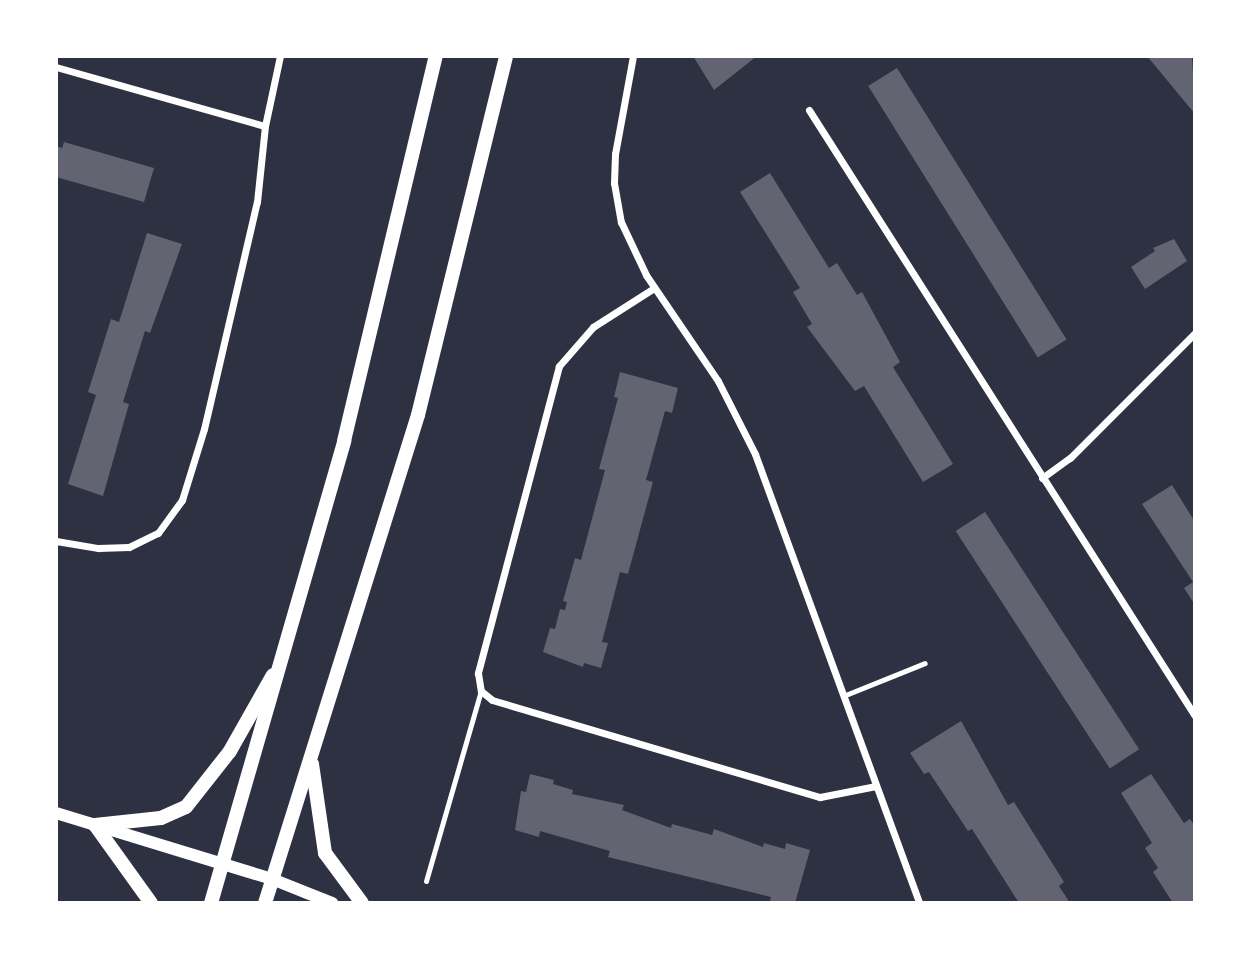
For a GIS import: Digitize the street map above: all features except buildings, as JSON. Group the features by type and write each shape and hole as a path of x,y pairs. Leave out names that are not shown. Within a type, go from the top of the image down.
{"main road":[{"path":"211,903 344,441 436,56"},
{"path":"265,903 418,415 506,56"},
{"path":"151,903 95,825 161,818 186,807 230,751 285,652"},
{"path":"312,760 325,853 362,903"}],"street":[{"path":"56,541 98,548 129,547 158,533 182,500 204,429 257,202 265,126 280,56"},
{"path":"634,56 621,114 614,183 625,230 654,288 718,381 755,454 919,903"},
{"path":"56,67 265,126"},
{"path":"809,110 1195,716"},
{"path":"654,288 593,327 559,366 478,673 481,691 492,700 820,797 876,786"},
{"path":"1042,478 1069,458 1195,333"},
{"path":"56,813 272,879 332,903"}],"lane":[{"path":"843,696 926,663"},
{"path":"426,881 481,691"}]}
